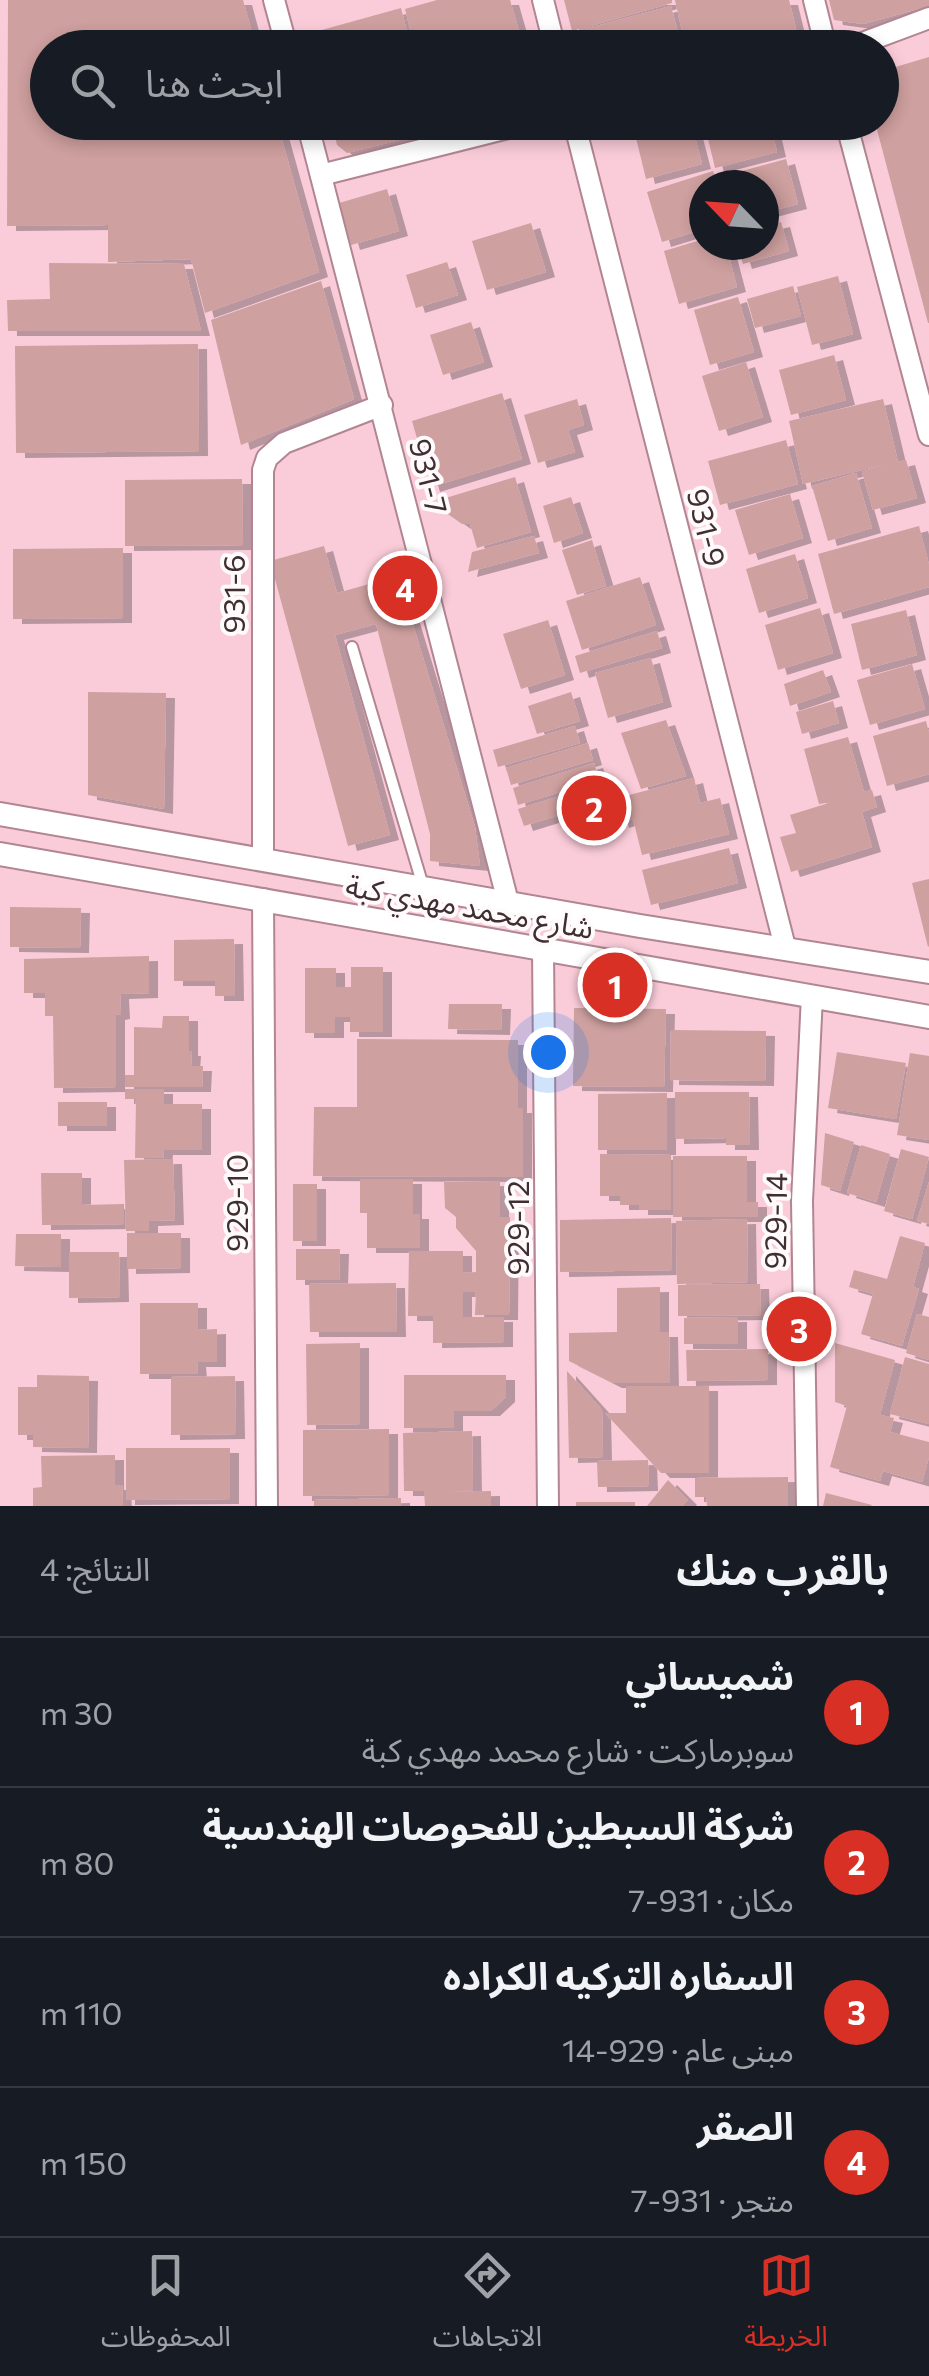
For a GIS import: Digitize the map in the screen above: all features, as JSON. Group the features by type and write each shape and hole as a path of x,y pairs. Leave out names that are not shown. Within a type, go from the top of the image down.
{"street":[{"path":"274,0 282,30"},
{"path":"543,0 550,30"},
{"path":"814,0 822,30"},
{"path":"897,30 929,18"},
{"name":"931-7","path":"312,140 508,902"},
{"path":"322,175 461,140"},
{"name":"931-9","path":"579,140 784,947"},
{"path":"851,140 929,435"},
{"name":"931-6","path":"263,859 262,470 267,458 284,443 382,405"},
{"name":"شارع محمد مهدي كبة","path":"0,814 640,926 929,972"},
{"name":"شارع محمد مهدي كبة","path":"0,854 929,1017"},
{"name":"929-10","path":"263,899 267,1506"},
{"path":"623,964 640,926"},
{"name":"929-12","path":"544,949 548,1506"},
{"name":"929-14","path":"807,1506 802,1201 812,996"}],"lane":[{"path":"352,647 423,887"}],"building":[{"path":"8,0 243,0 251,30 30,30 30,140 282,140 319,272 205,313 191,259 108,262 108,225 7,226"},
{"path":"437,0 510,0 519,30 410,30 405,9"},
{"path":"564,0 672,0 672,3 572,30"},
{"path":"675,0 789,0 796,29 792,30 682,30"},
{"path":"829,0 929,0 929,6 863,24 834,20"},
{"path":"671,6 677,30 581,30"},
{"path":"401,8 406,30 322,30"},
{"path":"929,57 929,323 880,140 899,140 899,66"},
{"path":"336,140 399,140 347,153"},
{"path":"636,140 696,140 702,164 646,179"},
{"path":"708,140 774,140 777,152 715,168"},
{"path":"786,159 798,204 779,209 779,170 746,170"},
{"path":"689,179 689,234 662,242 647,192"},
{"path":"387,189 399,231 351,245 339,203"},
{"path":"779,222 789,251 779,254"},
{"path":"531,223 546,272 487,290 472,241"},
{"path":"689,244 689,260 730,260 737,287 679,304 664,251"},
{"path":"447,262 458,295 416,308 406,275"},
{"path":"49,263 184,264 201,331 8,331 7,300 50,299"},
{"path":"838,276 853,334 812,345 797,287"},
{"path":"321,281 354,399 241,445 211,320"},
{"path":"793,286 801,316 755,328 747,299"},
{"path":"738,297 754,352 710,365 694,310"},
{"path":"471,322 484,362 443,375 430,335"},
{"path":"198,344 199,451 16,453 15,346"},
{"path":"834,355 846,400 791,415 779,370"},
{"path":"746,362 763,417 719,431 702,376"},
{"path":"502,393 522,459 431,487 412,421"},
{"path":"577,399 584,425 568,430 575,452 538,463 524,415"},
{"path":"883,399 898,462 906,460 917,498 873,510 862,472 883,465 803,484 789,421"},
{"path":"786,440 798,484 720,505 708,461"},
{"path":"856,473 872,528 828,541 812,486"},
{"path":"515,477 531,532 477,548 470,524 462,524 442,510 439,500"},
{"path":"242,479 243,545 125,546 125,480"},
{"path":"790,494 803,538 749,555 735,510"},
{"path":"571,497 583,533 554,543 543,506"},
{"path":"919,526 929,565 929,587 834,614 818,554"},
{"path":"534,536 539,553 468,572 472,552"},
{"path":"592,540 606,586 577,595 562,550"},
{"path":"324,546 337,593 398,576 475,827 480,866 430,861 430,834 376,624 335,635 390,835 348,846 270,561"},
{"path":"123,548 123,618 13,619 13,549"},
{"path":"795,554 808,598 759,613 746,569"},
{"path":"640,577 656,625 582,650 566,601"},
{"path":"820,608 833,653 778,670 765,625"},
{"path":"906,610 917,655 862,670 851,624"},
{"path":"548,620 565,675 521,689 503,634"},
{"path":"657,631 662,648 580,673 575,656"},
{"path":"651,658 663,702 608,718 595,673"},
{"path":"912,664 925,709 870,725 857,680"},
{"path":"823,670 831,692 790,706 784,684"},
{"path":"88,692 166,693 164,809 88,795"},
{"path":"571,692 580,721 537,734 528,706"},
{"path":"833,701 839,723 802,734 796,712"},
{"path":"666,720 686,776 641,789 621,733"},
{"path":"926,721 929,774 887,786 873,736"},
{"path":"575,726 580,743 498,767 493,750"},
{"path":"848,737 864,792 872,790 877,807 862,812 872,847 791,872 780,837 796,833 790,815 832,802 819,804 804,749"},
{"path":"588,743 593,760 511,785 506,768"},
{"path":"594,763 599,780 518,805 513,788"},
{"path":"694,778 700,803 720,798 729,834 642,855 633,819 620,823 614,799"},
{"path":"600,784 605,801 524,826 518,809"},
{"path":"729,848 738,883 651,905 642,870"},
{"path":"929,879 929,946 928,947 912,883"},
{"path":"10,907 81,908 80,948 10,947"},
{"path":"234,939 235,996 215,996 215,981 174,981 174,940"},
{"path":"149,956 149,993 120,994 121,1014 116,1015 116,1087 54,1088 53,1016 45,1016 45,993 24,993 24,959"},
{"path":"351,967 383,967 383,1032 350,1032 350,1017 335,1017 335,1033 305,1033 305,968 336,968 336,987 351,987"},
{"path":"449,1004 502,1004 501,1030 448,1029"},
{"path":"574,1008 666,1009 664,1087 573,1086"},
{"path":"163,1016 189,1016 191,1066 203,1066 202,1087 125,1087 125,1075 134,1075 134,1027 162,1028"},
{"path":"671,1030 766,1031 765,1081 670,1080"},
{"path":"357,1039 518,1040 523,1177 313,1176 314,1107 357,1107"},
{"path":"837,1052 906,1063 896,1119 828,1108"},
{"path":"910,1053 929,1056 929,1140 897,1135"},
{"path":"125,1089 164,1089 164,1104 202,1104 202,1150 164,1150 163,1158 135,1158 136,1099 125,1099"},
{"path":"675,1092 749,1092 750,1145 726,1145 726,1138 675,1139"},
{"path":"667,1093 667,1150 598,1150 598,1094"},
{"path":"58,1102 107,1102 107,1126 58,1126"},
{"path":"825,1133 854,1142 840,1191 821,1185"},
{"path":"861,1145 890,1154 876,1202 847,1193"},
{"path":"901,1149 929,1157 912,1219 884,1211"},
{"path":"600,1154 671,1155 671,1210 639,1210 639,1205 620,1205 620,1196 600,1196"},
{"path":"673,1156 747,1156 747,1202 758,1202 758,1217 673,1217"},
{"path":"173,1159 175,1220 149,1221 149,1231 126,1231 124,1160"},
{"path":"41,1173 82,1173 82,1205 124,1204 124,1224 42,1225"},
{"path":"360,1179 413,1179 413,1214 420,1214 420,1248 367,1248 367,1213 360,1213"},
{"path":"500,1181 500,1217 510,1217 509,1315 475,1315 476,1292 463,1292 463,1317 504,1317 504,1342 433,1343 433,1316 408,1316 409,1251 463,1251 463,1273 476,1272 476,1251 456,1228 456,1217 445,1208 444,1182"},
{"path":"929,1182 929,1224 917,1221"},
{"path":"293,1184 317,1184 317,1241 293,1241"},
{"path":"671,1218 672,1270 560,1272 560,1220"},
{"path":"747,1219 748,1282 677,1284 676,1221"},
{"path":"127,1233 181,1233 181,1268 127,1269"},
{"path":"16,1234 61,1234 61,1267 15,1266"},
{"path":"900,1236 925,1243 913,1287 919,1289 902,1346 861,1334 873,1294 849,1287 854,1270 887,1279"},
{"path":"296,1249 340,1249 339,1280 296,1280"},
{"path":"69,1252 119,1252 120,1297 69,1298"},
{"path":"396,1283 397,1332 310,1332 309,1284"},
{"path":"760,1284 761,1315 678,1316 678,1285"},
{"path":"660,1287 660,1332 669,1332 670,1383 613,1383 569,1361 569,1333 617,1332 617,1288"},
{"path":"140,1303 198,1303 198,1330 217,1329 217,1362 197,1362 198,1374 140,1374"},
{"path":"917,1314 929,1317 929,1360 906,1353"},
{"path":"738,1317 738,1344 684,1344 684,1318"},
{"path":"360,1343 360,1424 307,1425 306,1344"},
{"path":"835,1343 895,1360 880,1415 894,1418 890,1432 929,1442 922,1482 883,1471 880,1481 830,1467 847,1406 835,1402"},
{"path":"768,1349 768,1380 687,1381 686,1350"},
{"path":"905,1357 929,1364 929,1424 890,1414"},
{"path":"567,1371 602,1410 603,1457 569,1458"},
{"path":"37,1375 89,1376 88,1448 33,1447 33,1435 18,1435 18,1387 37,1387"},
{"path":"404,1375 506,1375 506,1397 491,1411 454,1411 454,1428 404,1428"},
{"path":"235,1376 236,1434 171,1435 171,1377"},
{"path":"626,1386 709,1386 709,1473 661,1473 605,1413 626,1413"},
{"path":"389,1429 389,1495 303,1496 303,1430"},
{"path":"472,1431 473,1490 447,1492 491,1491 491,1506 425,1506 424,1491 404,1491 403,1433"},
{"path":"126,1448 230,1448 230,1499 126,1500"},
{"path":"115,1455 115,1485 122,1485 123,1506 33,1506 33,1488 42,1487 41,1456"},
{"path":"648,1460 649,1486 598,1487 597,1461"},
{"path":"788,1477 788,1506 707,1506 706,1497 695,1497 695,1478"},
{"path":"668,1480 688,1500 682,1506 647,1506"},
{"path":"826,1493 872,1505 823,1506"},
{"path":"401,1498 401,1506 314,1506 314,1500"},
{"path":"576,1502 635,1502 635,1506 576,1506"}],"place":[{"name":"الصقر","path":"405,588"},
{"name":"شركة السبطين للفحوصات الهندسية","path":"594,808"},
{"name":"شميساني","path":"615,985"},
{"name":"السفاره التركيه الكراده","path":"799,1329"}]}
